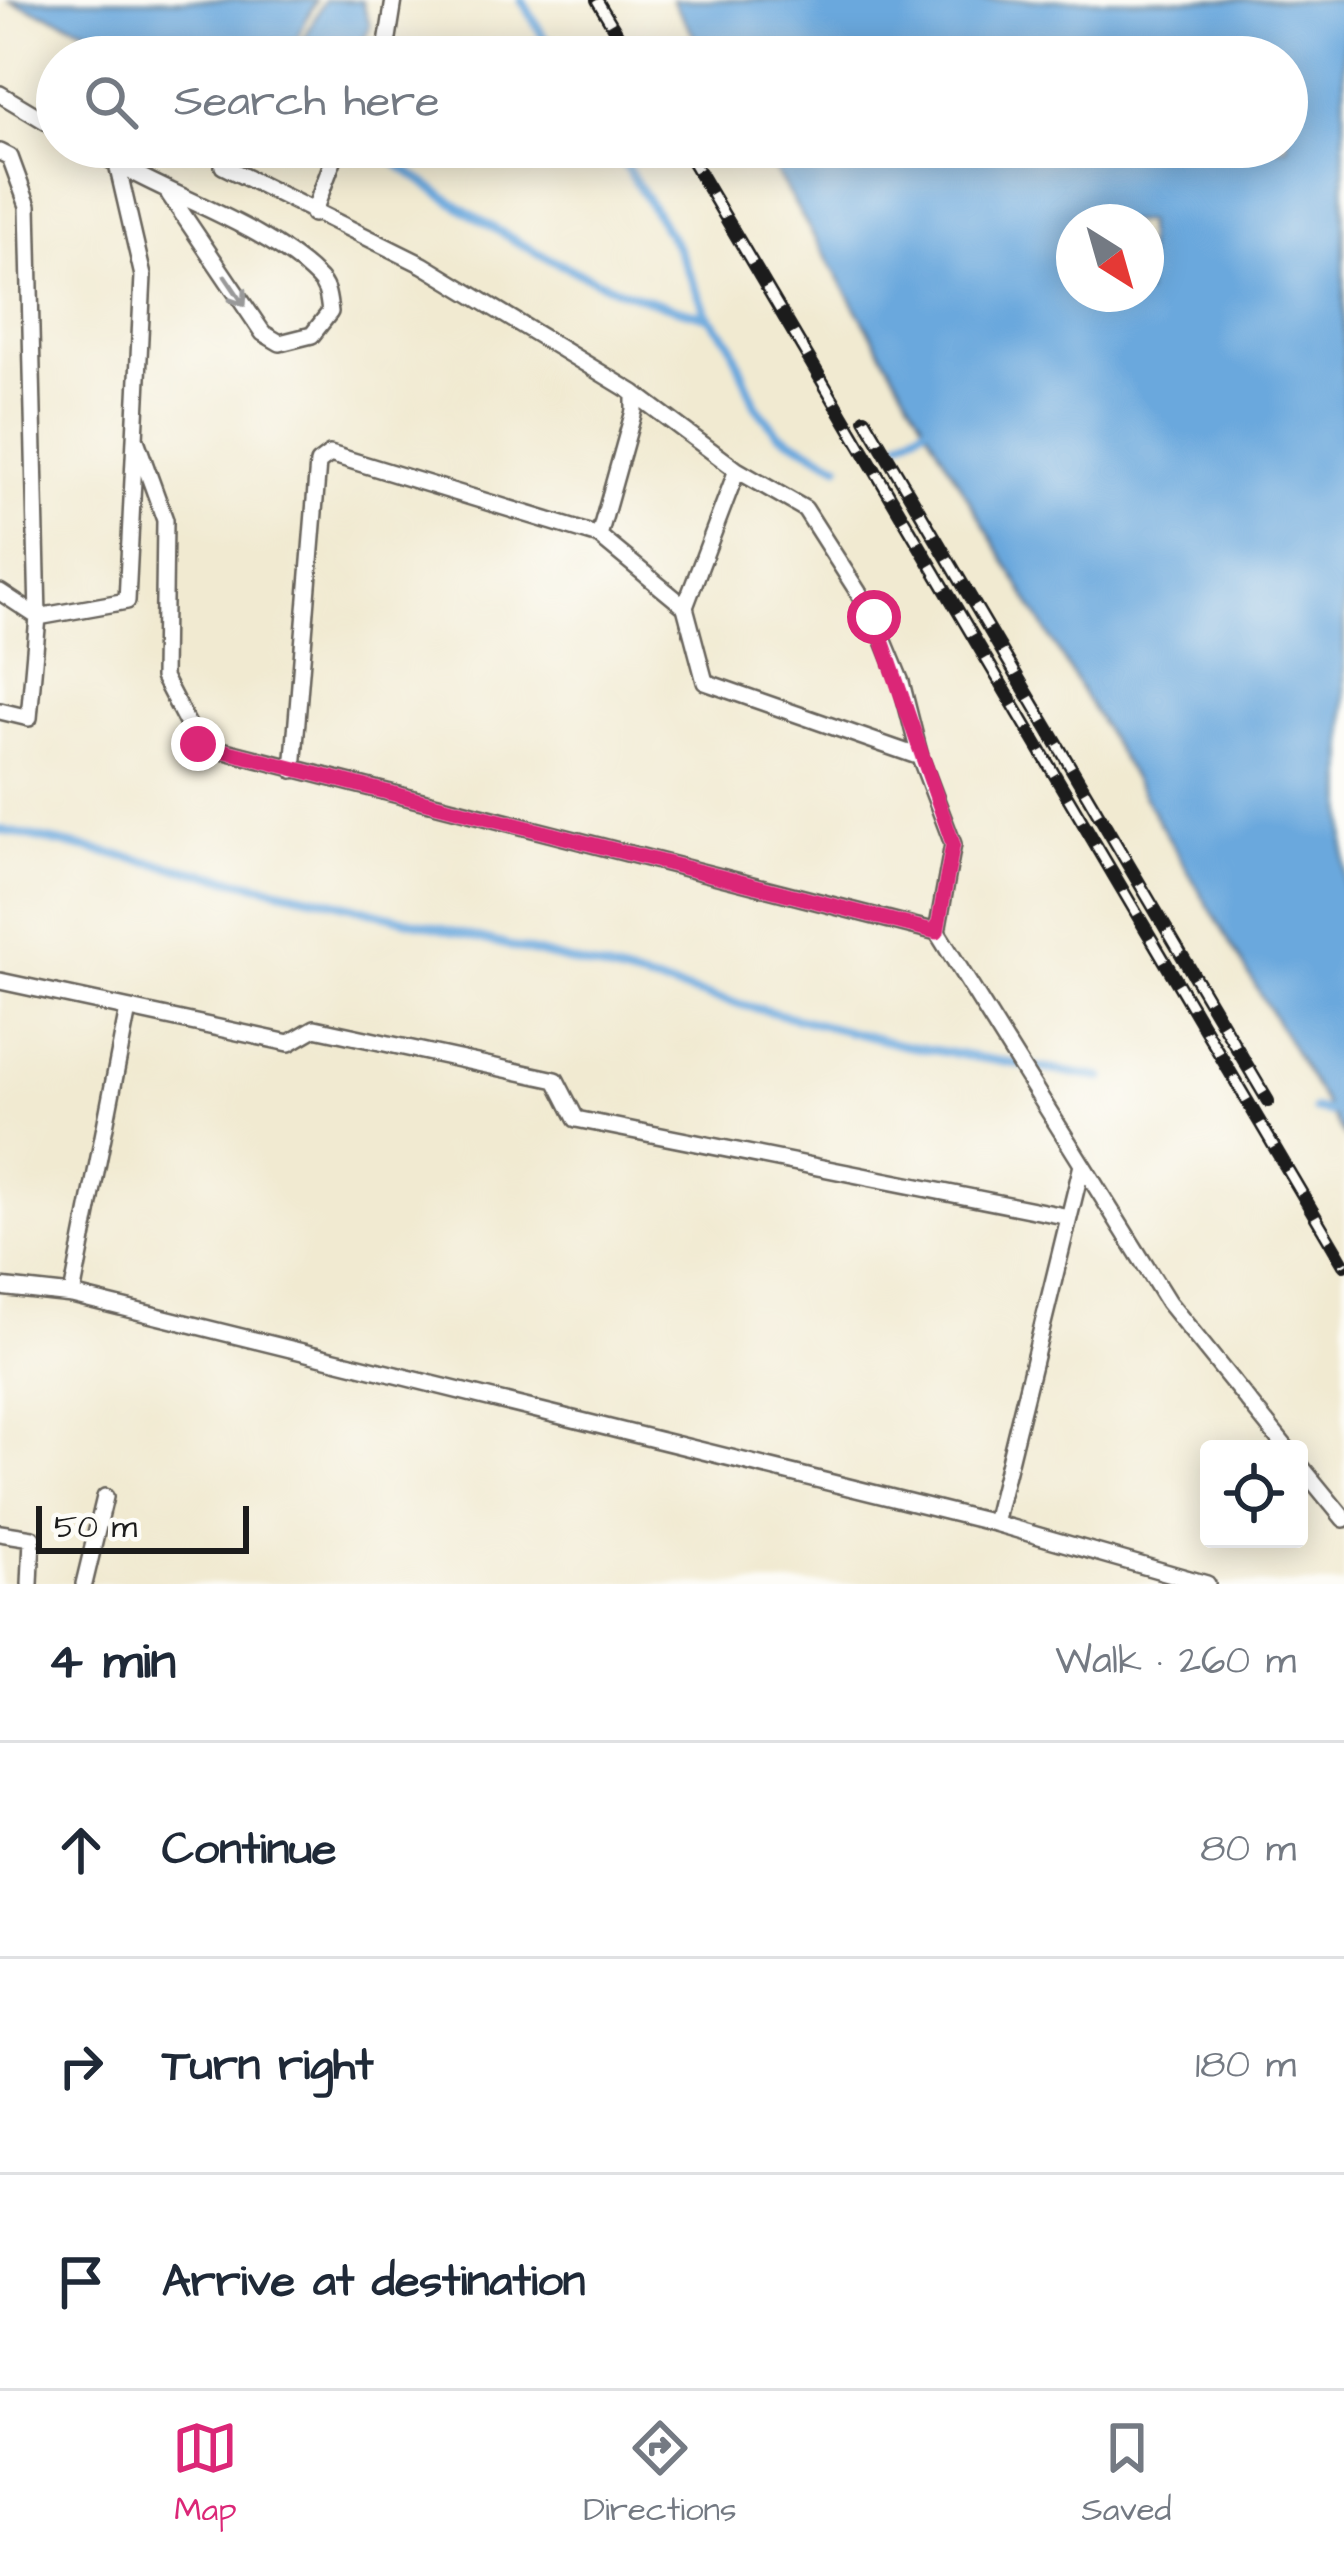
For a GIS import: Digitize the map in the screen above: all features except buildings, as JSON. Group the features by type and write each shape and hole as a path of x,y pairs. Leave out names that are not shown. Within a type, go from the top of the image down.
{"lane":[{"path":"388,36 394,0"},
{"path":"0,94 36,115"},
{"path":"0,152 10,157 28,206 38,617 29,718 0,711"},
{"path":"0,592 38,617 127,601 142,276 118,168"},
{"path":"124,168 247,230 316,275 327,290 330,312 312,335 280,343 263,333 169,194"},
{"path":"228,168 423,265 634,392 737,470 805,509 874,617 901,682 920,757 953,844 937,932 1168,1302 1280,1440"},
{"path":"313,214 330,168"},
{"path":"599,536 634,392"},
{"path":"136,440 166,520 163,677 198,744 937,932"},
{"path":"292,770 318,463 330,454 599,536 685,607 705,682 920,757"},
{"path":"685,607 737,470"},
{"path":"0,981 289,1043 315,1028 556,1080 576,1120 1070,1217"},
{"path":"72,1295 128,1009"},
{"path":"994,1522 1082,1165"},
{"path":"0,1287 72,1295 994,1522 1207,1584"},
{"path":"1308,1474 1344,1519"},
{"path":"84,1584 105,1497"},
{"path":"0,1533 32,1538 30,1584"}],"water":[{"path":"7,0 316,0 298,36 105,36"},
{"path":"324,0 362,1 370,26 365,36 306,36"},
{"path":"672,0 1344,0 1344,1136 773,168 1308,168 1308,36 694,36"}],"waterway":[{"path":"522,0 543,36"},
{"path":"405,168 492,227 575,271 662,305 709,317"},
{"path":"627,168 678,249 709,317 730,342 756,406 778,433 839,465"},
{"path":"901,441 926,426"},
{"path":"0,830 319,898 902,1045 1102,1078"},
{"path":"1315,1109 1330,1112"}],"railway":[{"path":"597,0 618,36"},
{"path":"696,168 1344,1265"},
{"path":"865,419 1268,1101"}],"route":[{"path":"198,744 937,932 953,844 920,757 901,682 874,617"}]}
